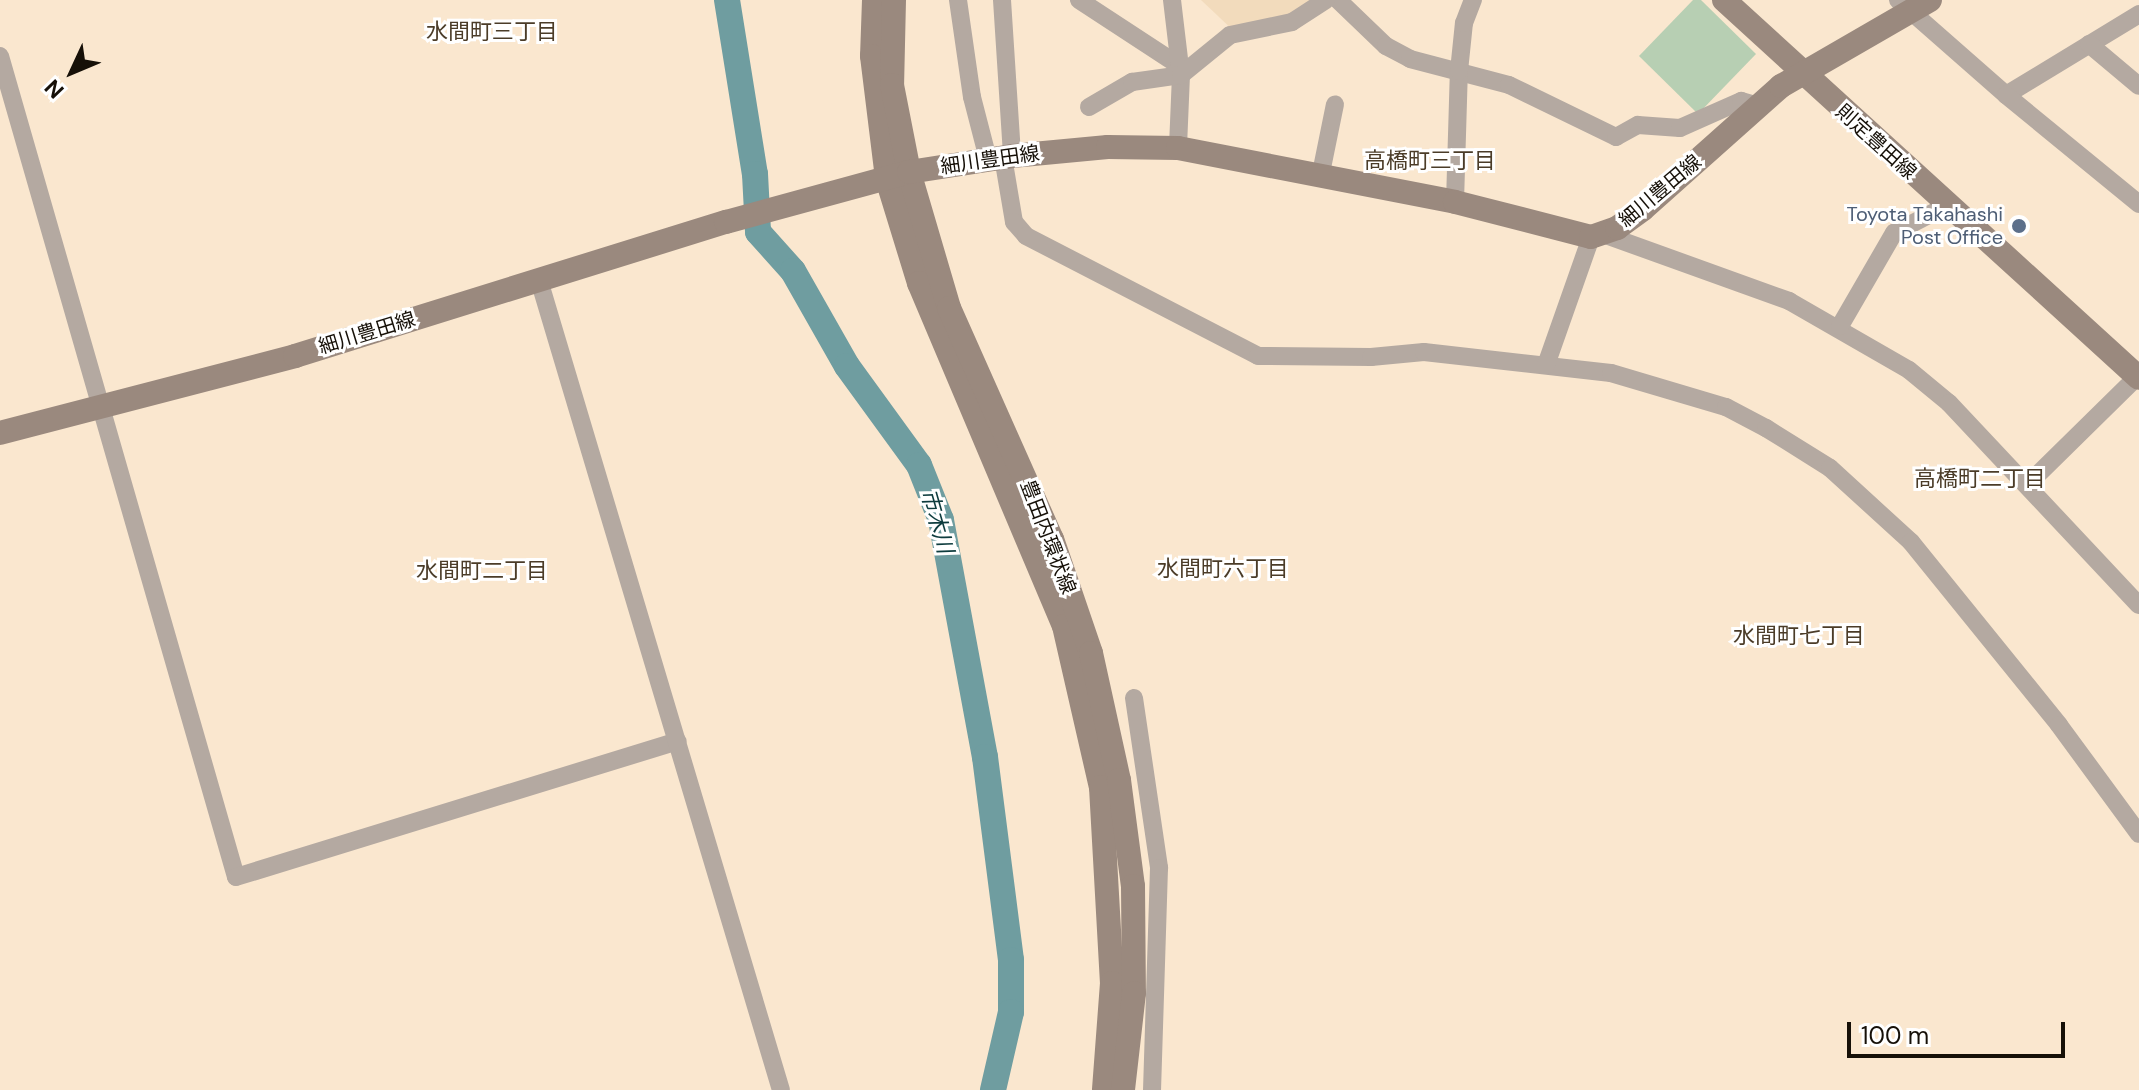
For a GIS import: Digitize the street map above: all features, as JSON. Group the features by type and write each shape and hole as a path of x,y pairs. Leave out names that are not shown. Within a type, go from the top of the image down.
{"main road":[{"name":"豊田内環状線","path":"874,0 873,71 919,283 1064,626 1101,787 1112,983 1104,1090"},
{"name":"豊田内環状線","path":"894,0 891,72 898,175 949,308 1052,539 1091,653 1119,780 1133,886 1134,993 1123,1090"},
{"name":"則定豊田線","path":"1724,0 1946,206 2139,377"},
{"name":"細川豊田線","path":"0,433 98,411 736,220 898,175 1001,157 1108,147 1178,148 1321,173 1597,236 1643,209 1758,106 1801,74 1912,4"}],"street":[{"path":"958,0 972,97 1001,157"},
{"path":"1002,0 1001,157 1014,222 1026,236 1258,356 1424,352 1546,365 1632,378 1726,407 1830,468 1936,571 2139,834"},
{"path":"1079,0 1180,71"},
{"path":"1172,0 1180,71 1178,148"},
{"path":"1089,107 1132,82 1180,71 1230,35 1292,22 1326,0"},
{"path":"1338,0 1386,46 1458,74 1472,73 1509,85 1616,137 1638,125 1680,128 1741,101 1758,106"},
{"path":"1455,202 1458,74 1463,28 1473,0"},
{"path":"1912,4 2006,95 2139,204"},
{"path":"2006,95 2139,14"},
{"path":"2089,44 2139,86"},
{"path":"0,56 98,411 236,877 678,741"},
{"path":"1321,173 1335,104"},
{"path":"1840,326 1894,233 1946,206"},
{"path":"1546,365 1597,236 1789,301 1840,326 1935,389 2139,605"},
{"path":"539,280 781,1090"},
{"path":"2028,484 2139,377"},
{"path":"1134,698 1159,868 1152,1090"}],"shaded area":[{"path":"1201,0 1321,0 1281,25 1236,33"}],"green space":[{"path":"1693,0 1701,0 1756,54 1698,114 1639,56"}],"waterway":[{"name":"市木川","path":"727,0 755,174 758,232 793,271 847,366 919,465 941,520 985,757 1011,960 1011,1012 993,1090"}],"place":[{"name":"Toyota Takahashi Post Office","path":"2019,226"}],"district":[{"name":"水間町三丁目","path":"492,32"},
{"name":"高橋町三丁目","path":"1430,161"},
{"name":"高橋町二丁目","path":"1980,479"},
{"name":"水間町六丁目","path":"1223,569"},
{"name":"水間町二丁目","path":"482,571"},
{"name":"水間町七丁目","path":"1799,636"}]}
